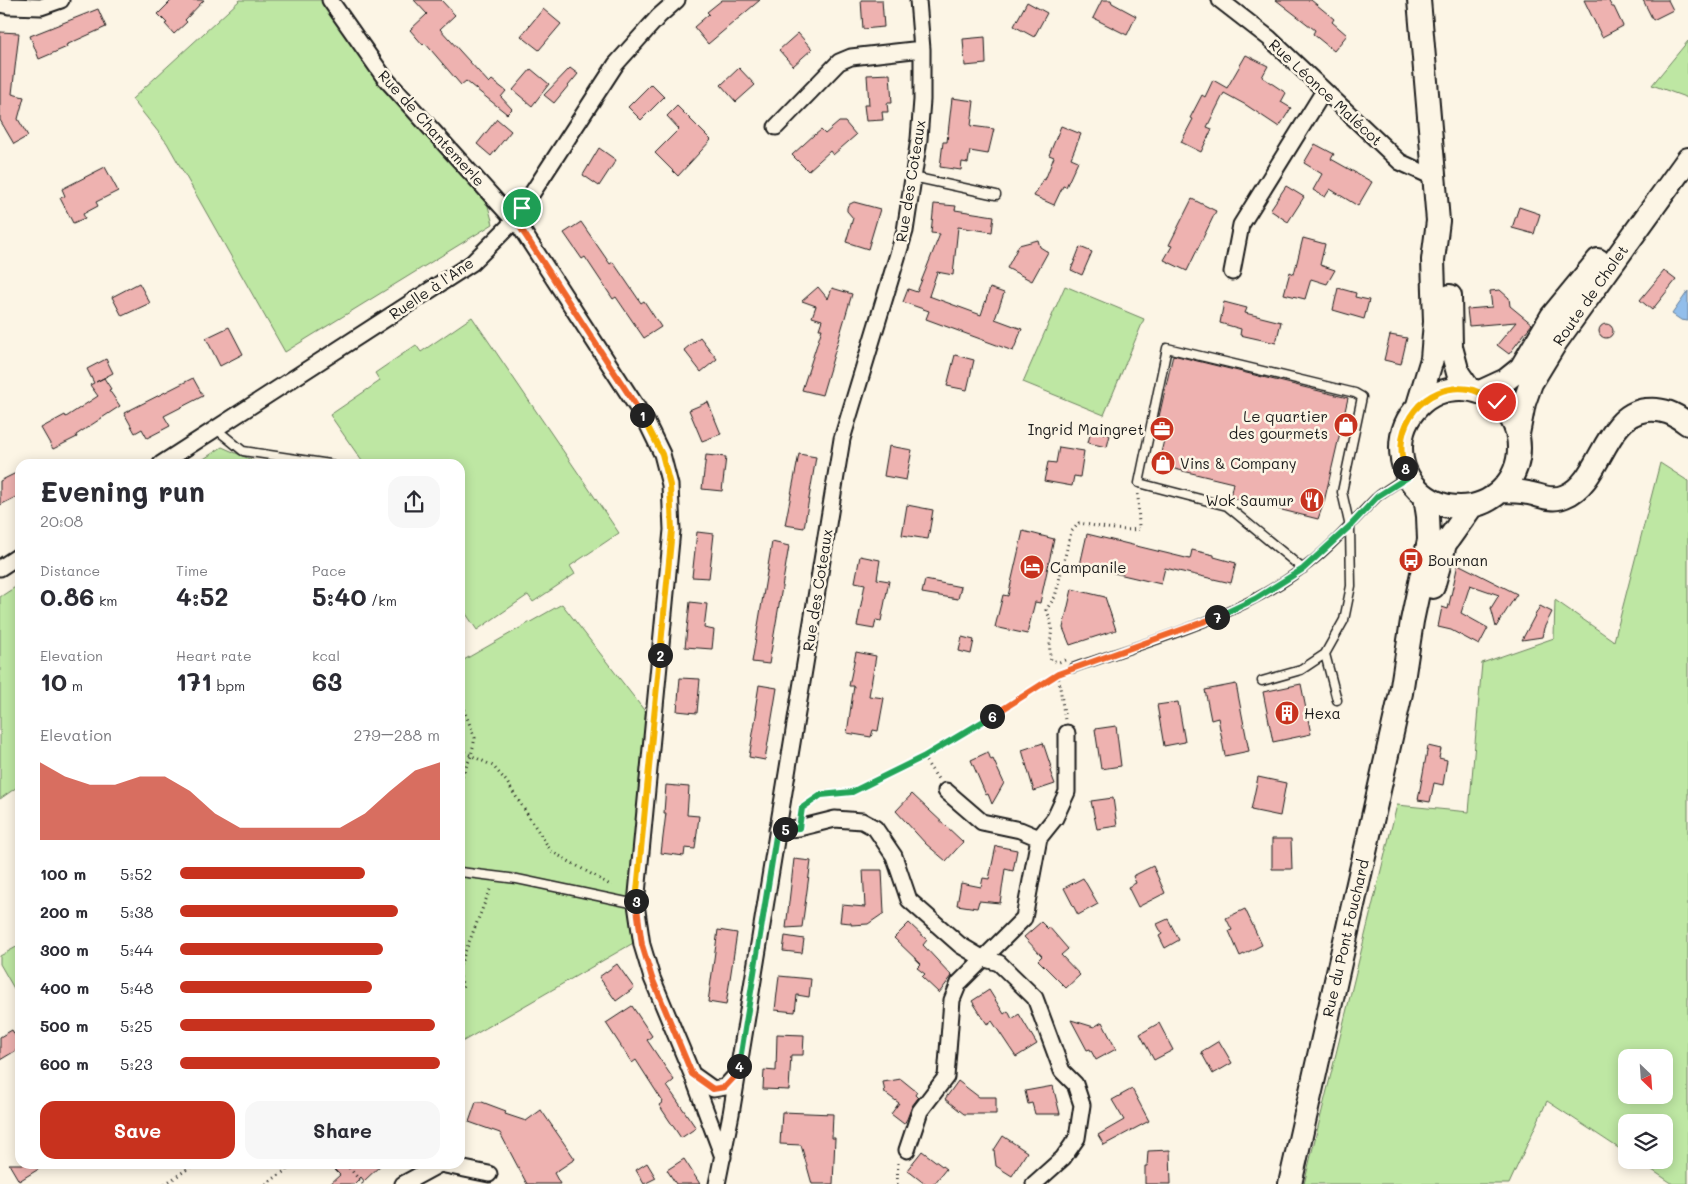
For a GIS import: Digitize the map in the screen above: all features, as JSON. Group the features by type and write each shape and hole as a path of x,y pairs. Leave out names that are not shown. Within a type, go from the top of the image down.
{"main road":[{"path":"1419,0 1438,221 1448,260 1451,347 1458,373 1474,390 1497,402 1510,416 1518,434 1518,459 1512,476 1501,491 1487,500 1472,506 1447,506 1424,496 1408,477 1401,458 1401,439 1407,420 1418,405 1433,394 1450,389 1474,390"},
{"name":"Route de Cholet","path":"1474,390 1506,380 1521,368 1552,316 1608,248 1685,162"},
{"name":"Route de Cholet","path":"1518,434 1524,403 1531,383 1556,342 1685,162"},
{"path":"1418,405 1432,359 1435,322 1432,260 1438,221"},
{"path":"1501,491 1528,493 1545,498 1563,497 1579,489 1620,423 1638,411 1658,409 1680,418 1688,424"},
{"path":"1518,459 1545,498"},
{"name":"Rue du Pont Fouchard","path":"1401,693 1412,621 1429,540 1428,516 1424,496"},
{"name":"Rue du Pont Fouchard","path":"1290,1184 1401,693 1445,544 1472,506"}],"street":[{"path":"0,4 41,7 61,0"},
{"name":"Rue de Chantemerle","path":"330,0 384,77 520,227 646,422 662,454 670,485 672,530 636,904 642,945 652,978 692,1074 722,1157"},
{"name":"Ruelle à l'Ane","path":"168,459 472,263 514,221 616,64 659,16 677,0"},
{"name":"Rue des Coteaux","path":"717,1184 732,1110 842,439 905,231 922,100 922,49 918,0"},
{"name":"Rue Léonce Malécot","path":"1220,0 1269,38 1400,162 1435,178"},
{"path":"776,127 839,62 851,57 922,49"},
{"path":"1232,272 1241,225 1324,91"},
{"path":"0,568 15,558"},
{"path":"907,1150 920,1111 946,1077 952,1000 959,983 1024,918 1039,838 1055,818 1068,792 1067,732"},
{"path":"946,791 982,822 1020,830 1039,838"},
{"path":"777,830 799,828 835,819 862,821 876,828 894,856 909,900 960,946 982,958 1000,963 1035,998 1062,1071 1075,1084 1082,1105 1077,1138 1063,1158 1034,1184"},
{"path":"692,1074 713,1089 725,1087 738,1073"},
{"name":"Rue de Chantemerle","path":"692,1074 709,1093 732,1110"},
{"path":"700,1097 722,1114 732,1110"},
{"path":"403,1184 431,1169"},
{"path":"464,1169 489,1174"}],"lane":[{"path":"913,177 996,195"},
{"path":"1262,681 1301,670 1325,654 1344,620 1351,586 1350,526 1342,492 1362,397 1355,393 1167,348 1139,483 1227,506 1303,569"},
{"path":"215,428 243,451 297,459"},
{"path":"1074,668 1215,618 1255,599 1303,569 1350,526 1378,496 1408,477"},
{"path":"1325,654 1337,700"},
{"path":"465,873 517,879 636,904"}],"path":[{"path":"799,828 802,808 821,795 852,792 923,757 1058,674 1074,668 1068,658 1060,662 1051,660 1050,643 1053,627 1046,610 1055,597 1070,532 1079,523 1132,530 1139,529 1138,505"},
{"path":"1058,674 1067,732"},
{"path":"465,713 475,738 471,756 465,770"},
{"path":"465,753 493,766 506,781 551,850 613,887"},
{"path":"923,757 946,791"},
{"path":"465,953 496,876"},
{"path":"897,1184 898,1163 907,1150"},
{"path":"165,1184 188,1169"},
{"path":"266,1184 288,1169"},
{"path":"350,1169 363,1184"}],"green space":[{"path":"240,0 323,0 350,37 488,206 493,224 285,352 167,143 132,99"},
{"path":"1688,41 1688,98 1652,85"},
{"path":"1065,286 1144,319 1104,415 1023,382"},
{"path":"472,317 619,533 570,566 575,574 533,602 528,595 477,630 465,612 465,459 361,459 330,415 380,381 375,373 416,345 421,352"},
{"path":"222,447 250,459 204,459"},
{"path":"1660,463 1688,481 1688,1184 1673,1184 1650,1169 1673,1169 1673,1114 1618,1114 1618,1148 1547,1101 1509,1184 1304,1184 1397,805 1469,812 1482,663 1554,638 1555,600 1614,641"},
{"path":"15,587 15,788 0,799 0,597"},
{"path":"562,604 647,714 635,942 465,1040 465,659"},
{"path":"15,948 15,990 0,964 0,956"}],"water":[{"path":"1688,291 1688,321 1681,320 1672,314"}],"building":[{"path":"172,0 204,0 185,20 187,22 174,34 158,14"},
{"path":"414,0 441,0 455,15 440,29 489,83 492,80 506,91 501,97 512,109 507,114 466,81 461,85 425,43 423,45 410,30 427,14"},
{"path":"722,0 760,0 708,44 694,27 709,14 707,12"},
{"path":"861,0 882,0 884,27 863,29"},
{"path":"1102,0 1111,0 1112,3 1136,16 1127,35 1093,18"},
{"path":"1276,0 1311,0 1334,19 1332,22 1347,35 1334,51 1313,34 1315,30"},
{"path":"1584,0 1608,0 1612,7 1614,7 1623,26 1602,37"},
{"path":"1643,0 1668,0 1673,10 1653,20"},
{"path":"1027,2 1047,13 1034,37 1014,26"},
{"path":"98,9 106,27 39,59 30,36"},
{"path":"543,9 561,24 539,50 521,36"},
{"path":"0,32 19,33 12,94 24,97 18,119 28,136 14,144 0,120"},
{"path":"798,33 812,49 793,66 779,50"},
{"path":"985,37 986,64 965,66 963,39"},
{"path":"1246,55 1268,66 1262,77 1286,93 1281,102 1291,108 1279,127 1224,93 1207,127 1212,129 1201,152 1181,142 1193,119 1190,118 1202,95 1205,97 1213,80 1227,88"},
{"path":"570,68 578,74 554,103 544,95"},
{"path":"739,68 755,85 736,102 721,85"},
{"path":"531,69 549,84 532,106 513,90"},
{"path":"890,74 892,103 887,103 888,112 882,112 883,120 866,121 864,105 869,105 867,75"},
{"path":"651,84 664,97 641,120 628,107"},
{"path":"952,98 974,101 971,126 994,129 988,154 970,151 968,163 962,162 961,170 940,167 943,142 947,142"},
{"path":"677,106 711,140 678,176 655,153 679,129 667,116"},
{"path":"497,119 511,131 491,156 477,144"},
{"path":"839,122 845,122 856,135 833,155 830,151 808,171 792,155 815,134 821,130 825,134"},
{"path":"1061,126 1081,134 1071,158 1078,161 1066,187 1063,186 1054,205 1034,196 1043,179 1045,180 1054,157 1049,155"},
{"path":"1315,144 1334,154 1331,159 1372,182 1358,206 1330,189 1325,197 1313,190 1322,174 1304,163"},
{"path":"599,148 616,160 599,186 583,175"},
{"path":"105,167 118,191 96,202 98,206 83,214 85,218 73,223 60,198 65,196 62,189"},
{"path":"1286,186 1304,197 1288,222 1270,210"},
{"path":"1192,199 1216,211 1187,271 1164,260 1172,246 1169,245"},
{"path":"854,202 880,209 868,249 846,242 853,218 847,211 847,208 848,205"},
{"path":"934,204 956,206 955,210 994,216 992,232 958,227 953,275 937,272 929,296 981,315 990,288 1004,293 995,319 1022,329 1013,351 926,319 929,311 903,302 908,289 917,292 940,234 931,233"},
{"path":"1519,207 1540,214 1534,234 1512,228"},
{"path":"581,222 610,264 613,262 641,303 644,301 661,327 644,338 616,297 613,299 585,257 582,259 564,233"},
{"path":"1303,238 1325,244 1320,265 1335,270 1327,284 1311,279 1305,299 1284,294 1290,272 1294,274"},
{"path":"1038,240 1040,247 1048,252 1032,281 1007,268 1019,245"},
{"path":"1080,247 1092,252 1082,275 1071,270"},
{"path":"1664,271 1676,280 1652,310 1640,300"},
{"path":"139,283 150,303 122,316 112,297"},
{"path":"818,287 828,299 832,288 852,294 822,395 802,390 822,329 819,329 822,320 812,317 816,306 802,301"},
{"path":"1338,288 1356,293 1355,297 1369,300 1364,319 1333,310"},
{"path":"1500,290 1509,298 1510,306 1532,324 1509,354 1497,345 1516,322 1469,326 1467,309 1492,307 1490,291"},
{"path":"1224,302 1247,308 1245,313 1281,322 1276,343 1240,335 1241,329 1220,323"},
{"path":"1606,324 1611,326 1613,331 1611,336 1606,338 1601,336 1599,331 1601,326"},
{"path":"229,327 243,354 220,366 206,338"},
{"path":"1390,335 1407,338 1401,364 1384,360"},
{"path":"700,337 717,359 701,372 684,350"},
{"path":"955,355 974,360 967,390 947,386"},
{"path":"1173,355 1348,398 1324,502 1318,519 1230,497 1233,483 1158,465 1165,436 1155,434"},
{"path":"106,359 113,373 96,382 104,378 111,389 109,390 120,406 76,435 77,437 53,449 41,428 65,415 66,417 98,396 90,385 94,383 87,369"},
{"path":"193,378 203,396 164,416 170,426 147,438 142,429 135,433 124,413"},
{"path":"708,402 721,434 702,441 689,410"},
{"path":"1091,430 1110,435 1107,447 1088,443"},
{"path":"889,446 912,450 906,480 884,476"},
{"path":"1059,447 1084,451 1080,477 1074,476 1072,486 1044,481 1048,462 1056,463"},
{"path":"799,454 816,457 804,528 785,525"},
{"path":"706,455 726,457 722,491 702,489"},
{"path":"15,474 15,498 0,505 0,481"},
{"path":"907,505 933,510 928,539 902,535"},
{"name":"Campanile","path":"1023,531 1054,539 1040,603 1035,602 1027,634 995,627 1003,595 1008,596"},
{"path":"697,532 714,534 709,578 692,577"},
{"path":"1087,534 1190,559 1192,550 1214,555 1214,557 1236,563 1231,583 1165,568 1161,584 1080,565"},
{"path":"772,542 789,546 769,664 752,662"},
{"path":"860,556 880,560 877,579 889,581 881,621 876,620 874,629 857,626 865,584 855,582"},
{"path":"1458,564 1517,594 1496,627 1491,608 1499,595 1470,585 1461,613 1488,628 1479,645 1451,630 1438,627 1442,607 1448,609"},
{"path":"925,580 961,587 958,599 922,593"},
{"name":"Campanile","path":"1072,589 1105,597 1116,630 1070,645 1063,628"},
{"path":"690,602 707,604 704,628 714,630 712,649 685,647"},
{"path":"1540,606 1552,612 1542,637 1522,640"},
{"path":"962,637 974,640 971,654 959,651"},
{"path":"856,652 876,656 869,696 884,698 878,731 873,730 871,737 847,733 854,686 849,686"},
{"path":"680,678 700,679 697,713 677,711"},
{"path":"1236,684 1249,751 1225,756 1218,718 1211,720 1205,690"},
{"name":"Hexa","path":"1301,684 1311,734 1273,742 1263,692"},
{"path":"759,685 777,688 765,760 749,757"},
{"path":"1178,702 1185,742 1164,746 1157,705"},
{"path":"1116,726 1121,766 1101,769 1095,729"},
{"path":"1043,743 1055,784 1034,791 1022,750"},
{"path":"1428,746 1441,749 1439,758 1447,760 1443,785 1434,783 1430,802 1418,800"},
{"path":"988,752 1004,783 992,804 988,794 986,795 971,760"},
{"path":"1258,777 1286,783 1280,816 1251,810"},
{"path":"666,785 689,787 687,815 699,816 695,849 685,848 684,856 661,853 666,813 664,813"},
{"path":"912,794 963,842 946,861 926,844 896,811"},
{"path":"1113,798 1117,826 1097,829 1091,801"},
{"path":"1272,839 1291,839 1292,869 1272,869"},
{"path":"996,846 1017,850 1013,871 1005,869 1000,903 979,901 977,908 957,905 961,883 981,887 983,878 989,879"},
{"path":"794,859 811,861 802,927 786,928"},
{"path":"1153,866 1165,893 1138,907 1128,887 1136,883 1133,876"},
{"path":"863,870 882,870 884,913 868,924 851,925 851,923 840,922 842,905 865,907"},
{"path":"1083,878 1098,904 1078,915 1064,888"},
{"path":"1245,909 1262,945 1240,956 1229,931 1232,930 1226,918"},
{"path":"1168,919 1179,940 1165,948 1159,936 1162,934 1157,924"},
{"path":"1041,922 1048,929 1049,927 1068,949 1061,955 1080,975 1066,988 1038,960 1042,956 1024,937"},
{"path":"909,923 927,940 923,945 952,976 939,993 922,977 925,974 917,968 921,964 894,938"},
{"path":"718,930 737,933 726,1005 708,1002"},
{"path":"785,936 804,939 802,953 783,951"},
{"path":"617,964 634,988 616,1001 599,977"},
{"path":"779,976 811,979 809,997 797,995 795,1012 775,1010"},
{"path":"989,990 1004,1014 1008,1011 1012,1019 1019,1014 1037,1044 1016,1057 992,1021 987,1024 972,1001"},
{"path":"632,1006 652,1036 647,1040 674,1080 667,1086 696,1128 681,1138 659,1105 663,1102 636,1060 632,1063 606,1023"},
{"path":"1071,1020 1094,1027 1102,1022 1116,1049 1096,1060 1090,1049 1087,1050"},
{"path":"1159,1023 1173,1050 1154,1060 1140,1034"},
{"path":"12,1030 15,1035 15,1051 0,1060 0,1037"},
{"path":"777,1034 804,1035 803,1055 791,1055 789,1090 763,1089 764,1070 776,1071"},
{"path":"1219,1041 1232,1063 1213,1074 1201,1052"},
{"path":"901,1079 917,1092 915,1095 918,1098 904,1124 891,1114 899,1103 885,1093 883,1082"},
{"path":"958,1081 979,1097 996,1097 996,1114 964,1114 945,1099"},
{"path":"1053,1086 1060,1114 1035,1114 1032,1103 1028,1104 1025,1091"},
{"path":"1132,1089 1149,1121 1104,1145 1098,1135 1124,1120 1112,1100"},
{"path":"476,1102 482,1102 506,1111 505,1114 526,1121 541,1110 575,1159 554,1173 560,1184 527,1184 500,1133 469,1122"},
{"path":"782,1112 833,1114 832,1138 835,1138 833,1184 812,1184 801,1145 780,1144"},
{"path":"1003,1136 1027,1152 1012,1176 996,1166 994,1150"},
{"path":"1170,1150 1171,1184 1145,1184 1145,1166 1147,1166 1148,1151"},
{"path":"922,1151 946,1169 934,1184 925,1184 907,1170"},
{"path":"684,1159 700,1184 676,1184 667,1170"},
{"path":"647,1163 656,1178 644,1184 636,1170"},
{"path":"9,1164 15,1164 15,1169 39,1169 19,1181"},
{"path":"334,1169 377,1169 364,1181 361,1177 354,1184 330,1184 340,1175"}],"place":[{"name":"Le quartier des gourmets","path":"1346,425"},
{"name":"Ingrid Maingret","path":"1162,429"},
{"name":"Vins & Company","path":"1163,463"},
{"name":"Wok Saumur","path":"1312,500"},
{"name":"Bournan","path":"1411,560"},
{"name":"Campanile","path":"1032,567"},
{"name":"Hexa","path":"1287,713"}],"route":[{"path":"522,208 514,221 520,227 646,422 662,454 670,485 672,530 636,904 642,945 652,978 692,1074 713,1089 725,1087 738,1073 777,830 799,828 802,808 821,795 852,792 923,757 1058,674 1215,618 1255,599 1303,569 1350,526 1378,496 1408,477 1401,458 1401,439 1407,420 1418,405 1433,394 1450,389 1468,389 1480,392 1497,402"}]}
